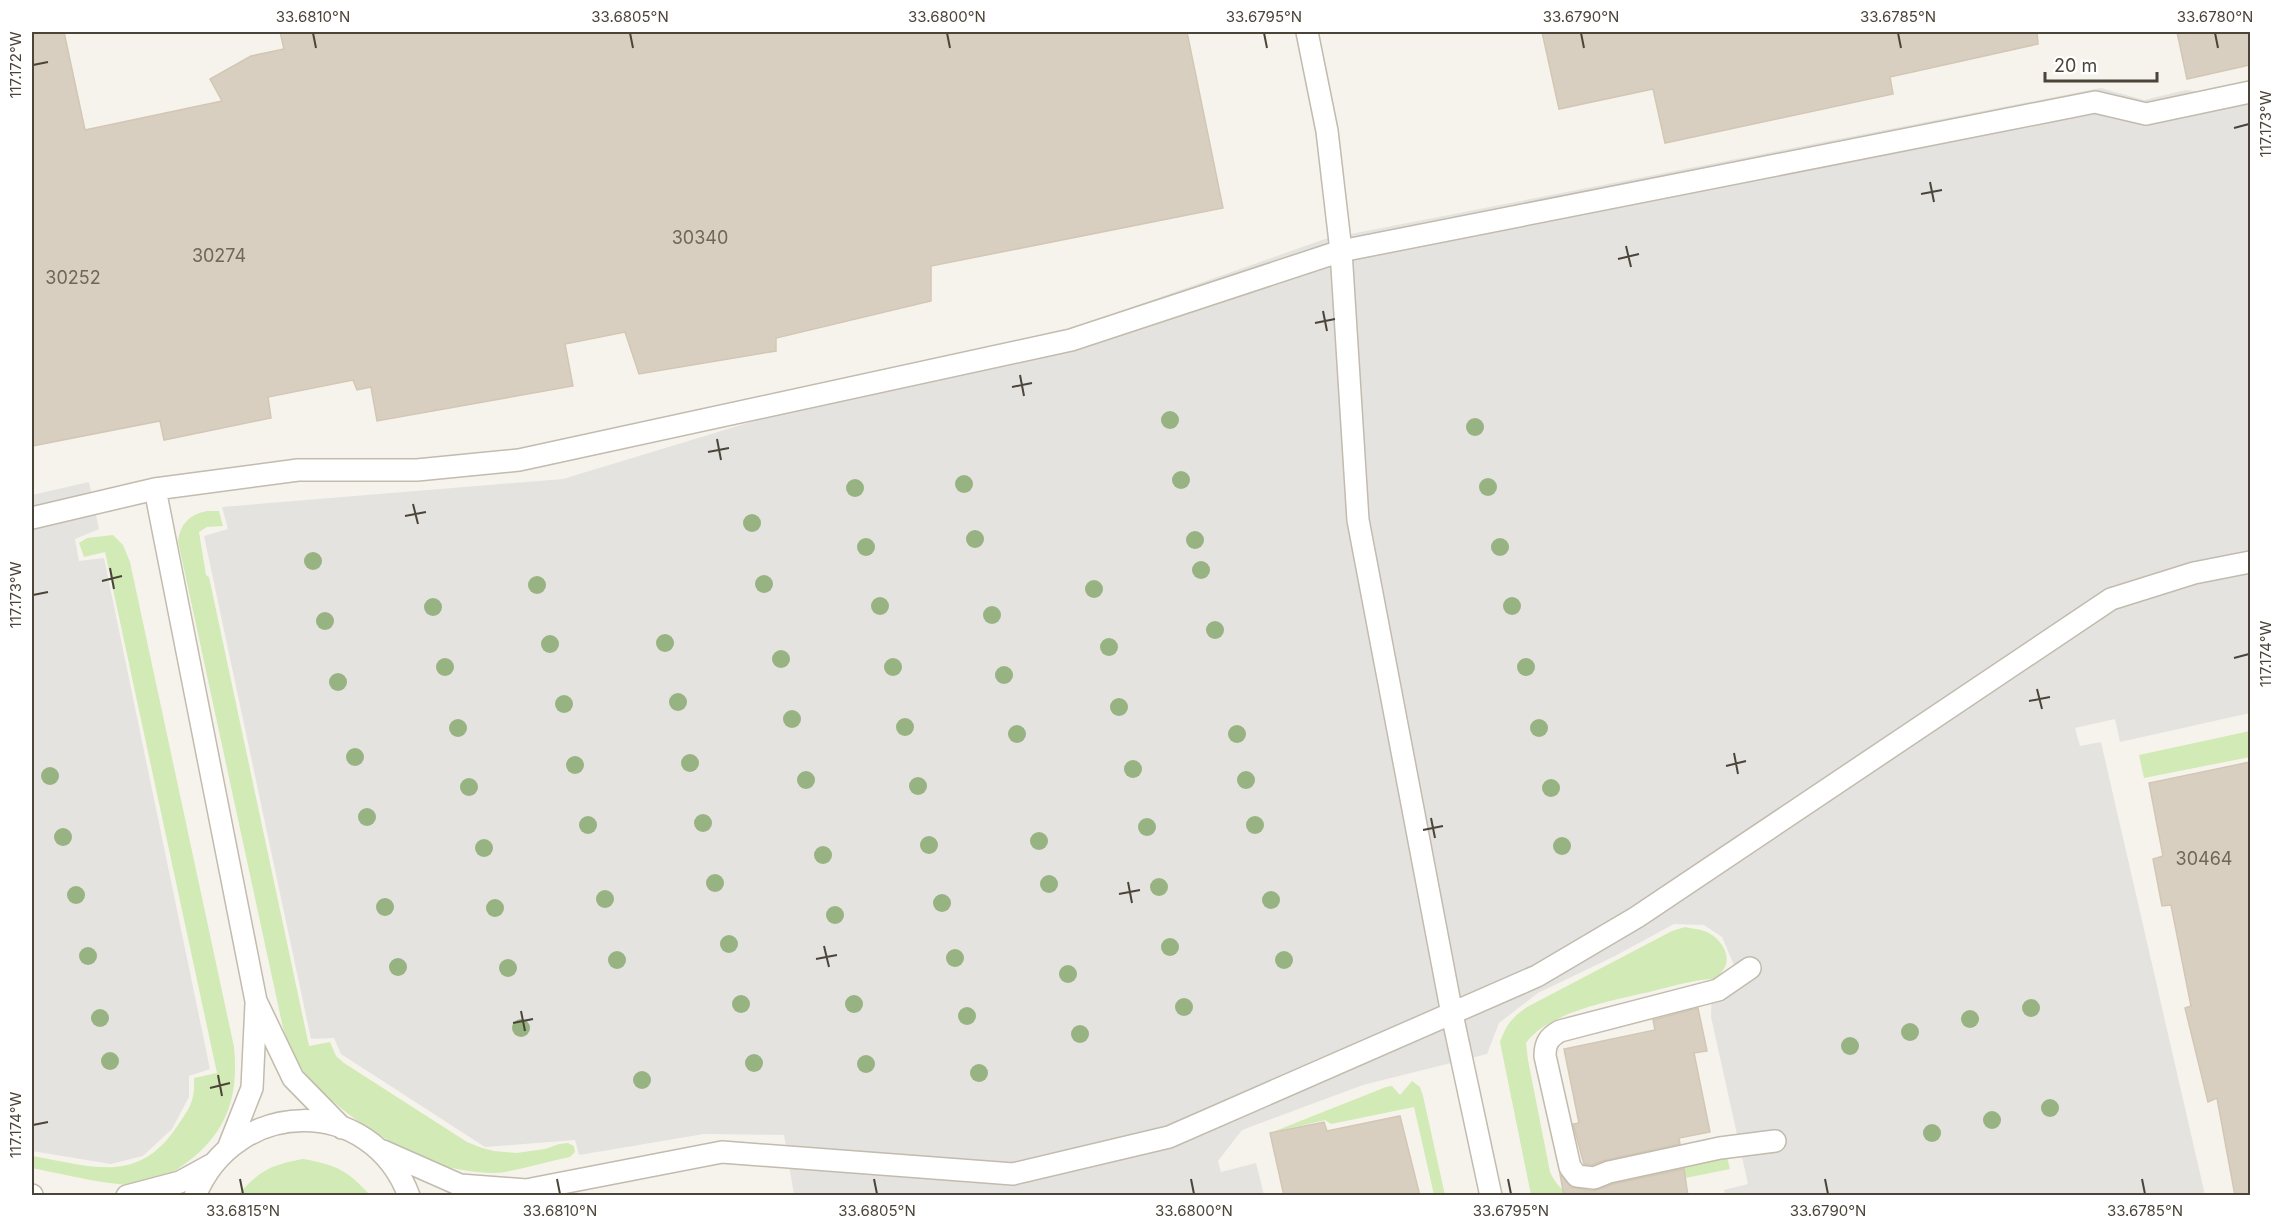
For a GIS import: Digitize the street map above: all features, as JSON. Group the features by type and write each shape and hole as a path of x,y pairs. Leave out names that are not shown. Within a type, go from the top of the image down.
{"lane":[{"path":"1307,32 1327,131 1341,251 1358,520 1452,1014 1491,1196"},
{"path":"32,518 155,489 298,470 417,470 519,460 1071,340 1341,251 2095,102 2146,114 2250,92"},
{"path":"155,489 256,1000 292,1078 342,1128"},
{"path":"376,1148 460,1185 520,1193 722,1152 1013,1174 1169,1137 1537,976 1637,917 2111,600 2194,573 2250,562"},
{"path":"1750,968 1718,990 1560,1031 1551,1036 1545,1046 1545,1056 1570,1167 1577,1176 1594,1178 1609,1172 1720,1148 1775,1141"},
{"path":"229,1146 252,1088 256,1000"},
{"path":"195,1196 212,1164 229,1146 251,1132 275,1123 309,1120 342,1128 361,1136 376,1148 398,1173 409,1196"},
{"path":"126,1196 180,1182 212,1164"}],"green space":[{"path":"207,511 219,511 223,526 207,527 199,532 206,575 209,577 309,1046 330,1042 336,1056 344,1063 467,1142 494,1151 516,1153 568,1143 574,1146 575,1152 570,1157 494,1173 460,1170 434,1163 392,1143 354,1118 319,1088 295,1058 283,1028 178,541 187,521"},
{"path":"113,535 123,545 130,562 234,1047 235,1065 232,1097 221,1126 212,1139 172,1173 151,1183 135,1185 90,1180 32,1168 32,1156 94,1167 130,1164 147,1157 163,1144 186,1113 193,1098 194,1078 217,1073 105,552 84,557 79,543 87,538"},
{"path":"2250,731 2250,757 2144,778 2139,755"},
{"path":"1685,927 1709,933 1721,943 1726,956 1724,968 1713,979 1584,1008 1550,1023 1526,1043 1550,1172 1560,1187 1568,1193 1577,1195 1531,1195 1500,1042 1505,1030 1527,1007 1672,931"},
{"path":"1412,1081 1420,1087 1423,1096 1445,1195 1434,1195 1414,1107 1331,1124 1325,1120 1270,1133 1386,1087 1392,1086 1400,1095"},
{"path":"1727,1157 1730,1169 1601,1195 1584,1195 1637,1175"},
{"path":"303,1159 341,1170 370,1195 238,1195 260,1174 274,1166"}],"shaded area":[{"path":"2101,88 2144,100 2186,90 2250,98 2250,713 2120,742 2115,719 2075,728 2080,746 2101,742 2205,1195 1725,1195 1724,1190 1748,1184 1711,1017 1712,982 1736,970 1722,937 1704,925 1674,924 1615,956 1538,993 1499,1023 1487,1054 1363,1085 1242,1130 1218,1161 1221,1172 1256,1163 1264,1195 794,1195 784,1135 704,1134 579,1155 575,1140 485,1147 341,1054 334,1038 311,1039 204,536 228,529 222,507 563,479 994,348 1067,330 1325,239"},
{"path":"89,482 99,529 75,539 79,561 104,558 210,1069 189,1076 189,1097 172,1129 143,1156 111,1164 32,1151 32,495"}],"building":[{"path":"32,32 64,32 85,130 222,101 210,79 251,56 284,49 280,32 1187,32 1223,208 931,266 931,301 776,338 776,351 639,374 625,332 565,344 573,386 377,421 371,387 357,390 353,380 268,397 271,418 164,440 160,421 32,446"},
{"path":"1542,32 2037,32 2038,44 1890,77 1893,94 1665,143 1653,89 1559,109"},
{"path":"2177,32 2250,32 2250,65 2187,79"},
{"path":"2250,762 2250,1196 2235,1196 2217,1098 2208,1102 2185,1008 2191,1006 2171,905 2162,906 2153,859 2163,856 2149,783"},
{"path":"1698,1008 1707,1051 1694,1053 1710,1132 1679,1138 1680,1144 1592,1165 1584,1164 1573,1124 1579,1123 1564,1049 1655,1030 1653,1020"},
{"path":"1400,1116 1420,1196 1284,1196 1270,1133 1324,1122 1327,1131"},
{"path":"1684,1169 1688,1196 1564,1196 1560,1174 1571,1187 1593,1191 1613,1184"}]}
